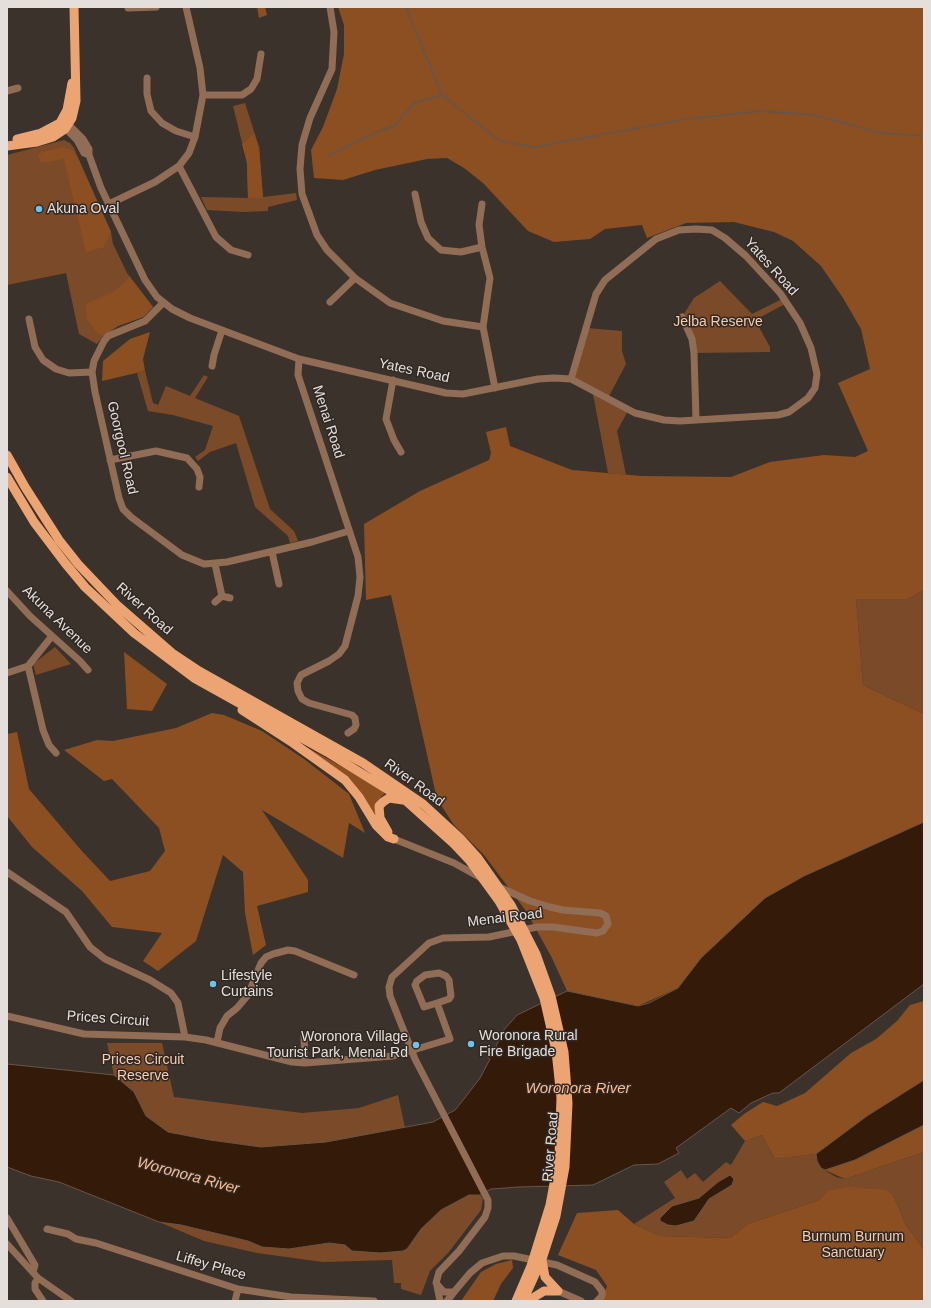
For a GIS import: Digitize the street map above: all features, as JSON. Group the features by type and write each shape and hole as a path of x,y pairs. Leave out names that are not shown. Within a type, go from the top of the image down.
{"main road":[{"path":"7,146 53,137 74,115 76,101 74,7"},
{"path":"7,141 41,133 64,124"},
{"name":"River Road","path":"8,457 50,528 78,564 118,606 167,648 199,671 363,763 423,804 492,876 521,923 542,967 559,1026 567,1077 567,1140 559,1203 542,1259 523,1301"},
{"name":"River Road","path":"7,479 34,522 65,563 85,586 117,618 154,649 194,678 240,702 327,752 406,801 457,841 515,926 540,984 550,1018 556,1051 561,1098 559,1157 537,1272 516,1301"},
{"path":"219,692 345,780 359,797 376,825 383,833 394,839"},
{"path":"394,839 380,818 379,806 382,802 389,798 406,801"},
{"path":"537,1272 558,1291"},
{"path":"528,1301 544,1291 558,1291"}],"street":[{"path":"128,8 156,7"},
{"path":"109,204 155,182 179,166 189,153 195,137 204,95 200,68 186,7"},
{"path":"330,7 334,32 332,69 310,118 302,145 300,169 302,194 317,235 327,250 356,278 390,303 443,321 484,327"},
{"path":"204,95 242,95 251,89 257,79 261,54"},
{"path":"147,78 147,94 151,111 162,123 176,131 195,137"},
{"path":"7,90 18,88"},
{"path":"64,124 86,144 89,149 89,155 109,204 145,280 163,303 180,314 299,359"},
{"path":"179,166 216,237 231,250 248,255"},
{"path":"415,194 421,222 428,238 441,250 461,252 482,247"},
{"path":"482,204 480,225 482,247 490,278 484,327 495,388"},
{"name":"Yates Road","path":"299,359 446,393 463,394 538,379 571,379 635,413 664,420 778,415 789,412 802,405 808,398 815,388 817,374 811,348 800,323 786,300 746,256 726,238 712,230 696,229 678,230 656,239 605,280 596,294 571,379"},
{"path":"330,302 356,278"},
{"name":"Goorgool Road","path":"163,303 145,320 119,330 104,341 94,361 92,372 110,460 123,509 131,517 182,555 204,564 215,564 272,552 349,531"},
{"path":"682,317 692,339 694,353 696,419"},
{"path":"29,319 35,347 43,360 56,369 69,373 92,372"},
{"path":"212,366 222,330"},
{"name":"Menai Road","path":"299,359 298,375 359,562 360,577 348,636 340,654 301,675 297,683 298,691 302,699 309,703 352,715 355,718 356,725 354,729 348,732"},
{"path":"393,380 386,419 394,440 401,452"},
{"path":"110,460 156,451 187,458 197,469 200,477 199,487"},
{"path":"272,552 279,584"},
{"path":"215,564 222,596"},
{"name":"Akuna Avenue","path":"7,591 30,616 88,670"},
{"path":"222,596 230,598"},
{"path":"215,602 222,596"},
{"path":"7,673 28,666 52,636"},
{"path":"28,666 43,730 49,745 56,753"},
{"name":"Menai Road","path":"394,839 454,863 510,893 530,901 563,910 597,912 604,914 608,921 605,929 597,933 553,927 537,927 489,937 443,938 429,943 397,971 390,983 390,996 420,1071 486,1193 488,1200 488,1212 459,1251 437,1275 437,1286"},
{"path":"7,872 66,912 85,941 105,959 150,980 171,993 178,1003 185,1037"},
{"path":"217,1042 220,1028 227,1016 238,1008 248,995 266,957 288,950 295,951 354,975"},
{"path":"439,973 446,976 449,980 451,996 449,999 437,1003 424,1007 415,985 417,981 425,975 439,973"},
{"name":"Prices Circuit","path":"7,1016 84,1034 185,1037 217,1042 280,1059 305,1063 393,1056 412,1052 450,1039 437,1003"},
{"path":"304,1036 305,1063"},
{"path":"7,1218 35,1265 35,1289 43,1301"},
{"name":"Liffey Place","path":"47,1229 68,1234 76,1239 96,1242 238,1289 291,1297 374,1301"},
{"path":"7,1244 36,1275 71,1301"},
{"path":"448,1301 470,1273 482,1263 503,1256 514,1256 557,1266 595,1282 602,1291 602,1296 597,1301"},
{"path":"437,1286 444,1292 454,1292"},
{"path":"437,1286 441,1301"},
{"path":"235,1301 238,1289"},
{"path":"558,1291 582,1301"},
{"path":"441,1301 444,1292"}],"green space":[{"path":"257,7 265,7 267,15 259,18"},
{"path":"338,7 924,7 924,590 908,599 856,599 863,685 924,714 924,822 804,876 765,898 701,958 678,988 638,1006 567,991 552,958 526,911 484,855 454,825 437,799 391,595 366,600 364,524 420,491 489,460 491,453 486,432 506,427 510,446 572,470 642,476 731,477 770,462 824,455 855,457 868,451 838,383 870,369 861,329 843,298 821,266 793,241 774,232 734,222 686,223 647,238 642,225 605,229 590,239 554,242 528,231 483,183 464,168 447,158 427,159 375,170 343,180 314,178 311,150 323,127 337,89 344,54 344,25"},
{"path":"245,103 259,147 263,197 296,193 297,200 268,207 268,211 244,212 207,210 201,197 248,198 247,163 233,106"},
{"path":"254,134 259,147 263,198 248,198 247,163 242,144"},
{"path":"64,140 70,143 74,148 111,232 113,244 127,273 153,307 143,317 118,326 103,336 97,344 79,334 66,273 7,285 7,155"},
{"path":"63,147 73,151 78,159 111,232 104,247 86,252 64,159 41,163 38,156 42,152"},
{"path":"130,277 153,307 143,317 118,326 103,336 96,332 87,319 86,304 115,291"},
{"name":"Jelba Reserve","path":"720,281 752,314 784,298 787,303 755,320 770,347 770,352 694,353 682,317 694,298"},
{"path":"587,328 622,331 622,351 626,364 608,398 629,409 617,431 626,475 608,473 592,389 571,379"},
{"path":"150,332 143,359 145,371 102,381 103,361 130,339"},
{"path":"145,371 153,403 158,405 166,386 190,396 204,375 208,377 195,398 239,416 270,509 294,531 298,541 290,543 288,536 255,507 236,443 210,452 198,461 195,457 205,450 213,426 173,415 148,411 137,373"},
{"path":"924,590 924,714 863,685 856,599 908,599"},
{"path":"55,647 71,664 36,675 33,664"},
{"path":"124,652 167,684 152,711 127,709"},
{"path":"212,713 224,715 262,731 304,759 349,794 365,833 349,823 343,858 262,810 308,880 308,892 257,906 266,945 253,955 245,913 243,872 223,855 196,941 158,971 143,961 162,933 112,927 82,891 32,847 7,816 7,734 17,732 29,789 81,850 110,881 150,871 165,851 159,828 112,779 104,781 64,750 97,740 113,741 176,728"},
{"path":"308,748 372,783 385,793 376,803 375,816 359,792 307,750"},
{"path":"924,1001 924,1080 867,1116 816,1154 775,1159 762,1135 745,1141 731,1125 744,1114 763,1102 777,1106 805,1093 851,1053 876,1039 897,1021 910,1005"},
{"name":"Prices Circuit Reserve","path":"107,1043 162,1043 174,1097 302,1113 359,1108 398,1095 405,1128 326,1142 261,1147 210,1140 168,1132 146,1116 134,1092 114,1075"},
{"path":"924,1125 924,1152 845,1179 825,1170 855,1160"},
{"name":"Burnum Burnum Sanctuary","path":"762,1135 775,1159 816,1154 817,1161 821,1168 836,1177 845,1179 924,1152 924,1250 906,1225 893,1195 827,1191 819,1200 748,1224 730,1238 660,1236 634,1224 675,1198 664,1182 681,1170 687,1179 695,1173 703,1182 726,1162 731,1165 745,1141"},
{"name":"Burnum Burnum Sanctuary","path":"848,1187 885,1190 893,1195 906,1225 924,1250 924,1301 602,1301 607,1286 596,1270 558,1255 577,1213 618,1210 634,1224 660,1236 730,1238 748,1224 819,1200 827,1191"},
{"path":"469,1195 480,1195 483,1198 481,1210 448,1253 430,1271 421,1295 401,1289 401,1283 394,1283 392,1260 323,1262 257,1253 204,1241 159,1222 181,1225 248,1241 262,1247 289,1249 329,1243 380,1253 403,1251 407,1249 421,1229 441,1210"},
{"path":"512,1260 513,1268 501,1284 493,1301 461,1301 481,1272 496,1264"}],"water":[{"name":"Woronora River","path":"924,822 924,984 779,1093 773,1093 751,1103 739,1113 731,1108 676,1148 679,1153 658,1164 634,1165 593,1185 491,1189 480,1195 469,1195 441,1210 421,1229 407,1249 403,1251 380,1253 352,1251 345,1245 329,1243 289,1249 262,1247 248,1241 181,1225 159,1222 59,1182 31,1176 7,1167 7,1064 114,1075 134,1092 146,1116 168,1132 210,1140 261,1147 326,1142 433,1122 455,1110 464,1099 480,1078 490,1059 487,1057 492,1050 494,1051 503,1031 517,1015 567,991 638,1006 649,1003 678,988 701,958 765,898 804,876"},
{"path":"924,1080 924,1125 855,1160 825,1170 821,1168 817,1161 816,1154 867,1116"},
{"path":"730,1175 734,1179 732,1185 709,1199 694,1221 676,1226 668,1225 660,1221 660,1218 672,1206 699,1198 718,1182"}],"waterway":[{"path":"406,7 442,95 500,141 534,147 687,119 762,111 814,115 881,133 924,136"},
{"path":"330,155 366,137 395,125 414,103 442,95"}],"place":[{"name":"Akuna Oval","path":"39,209"},
{"name":"Lifestyle Curtains","path":"213,984"},
{"name":"Woronora Rural Fire Brigade","path":"471,1044"},
{"name":"Woronora Village Tourist Park, Menai Rd","path":"416,1045"}]}
